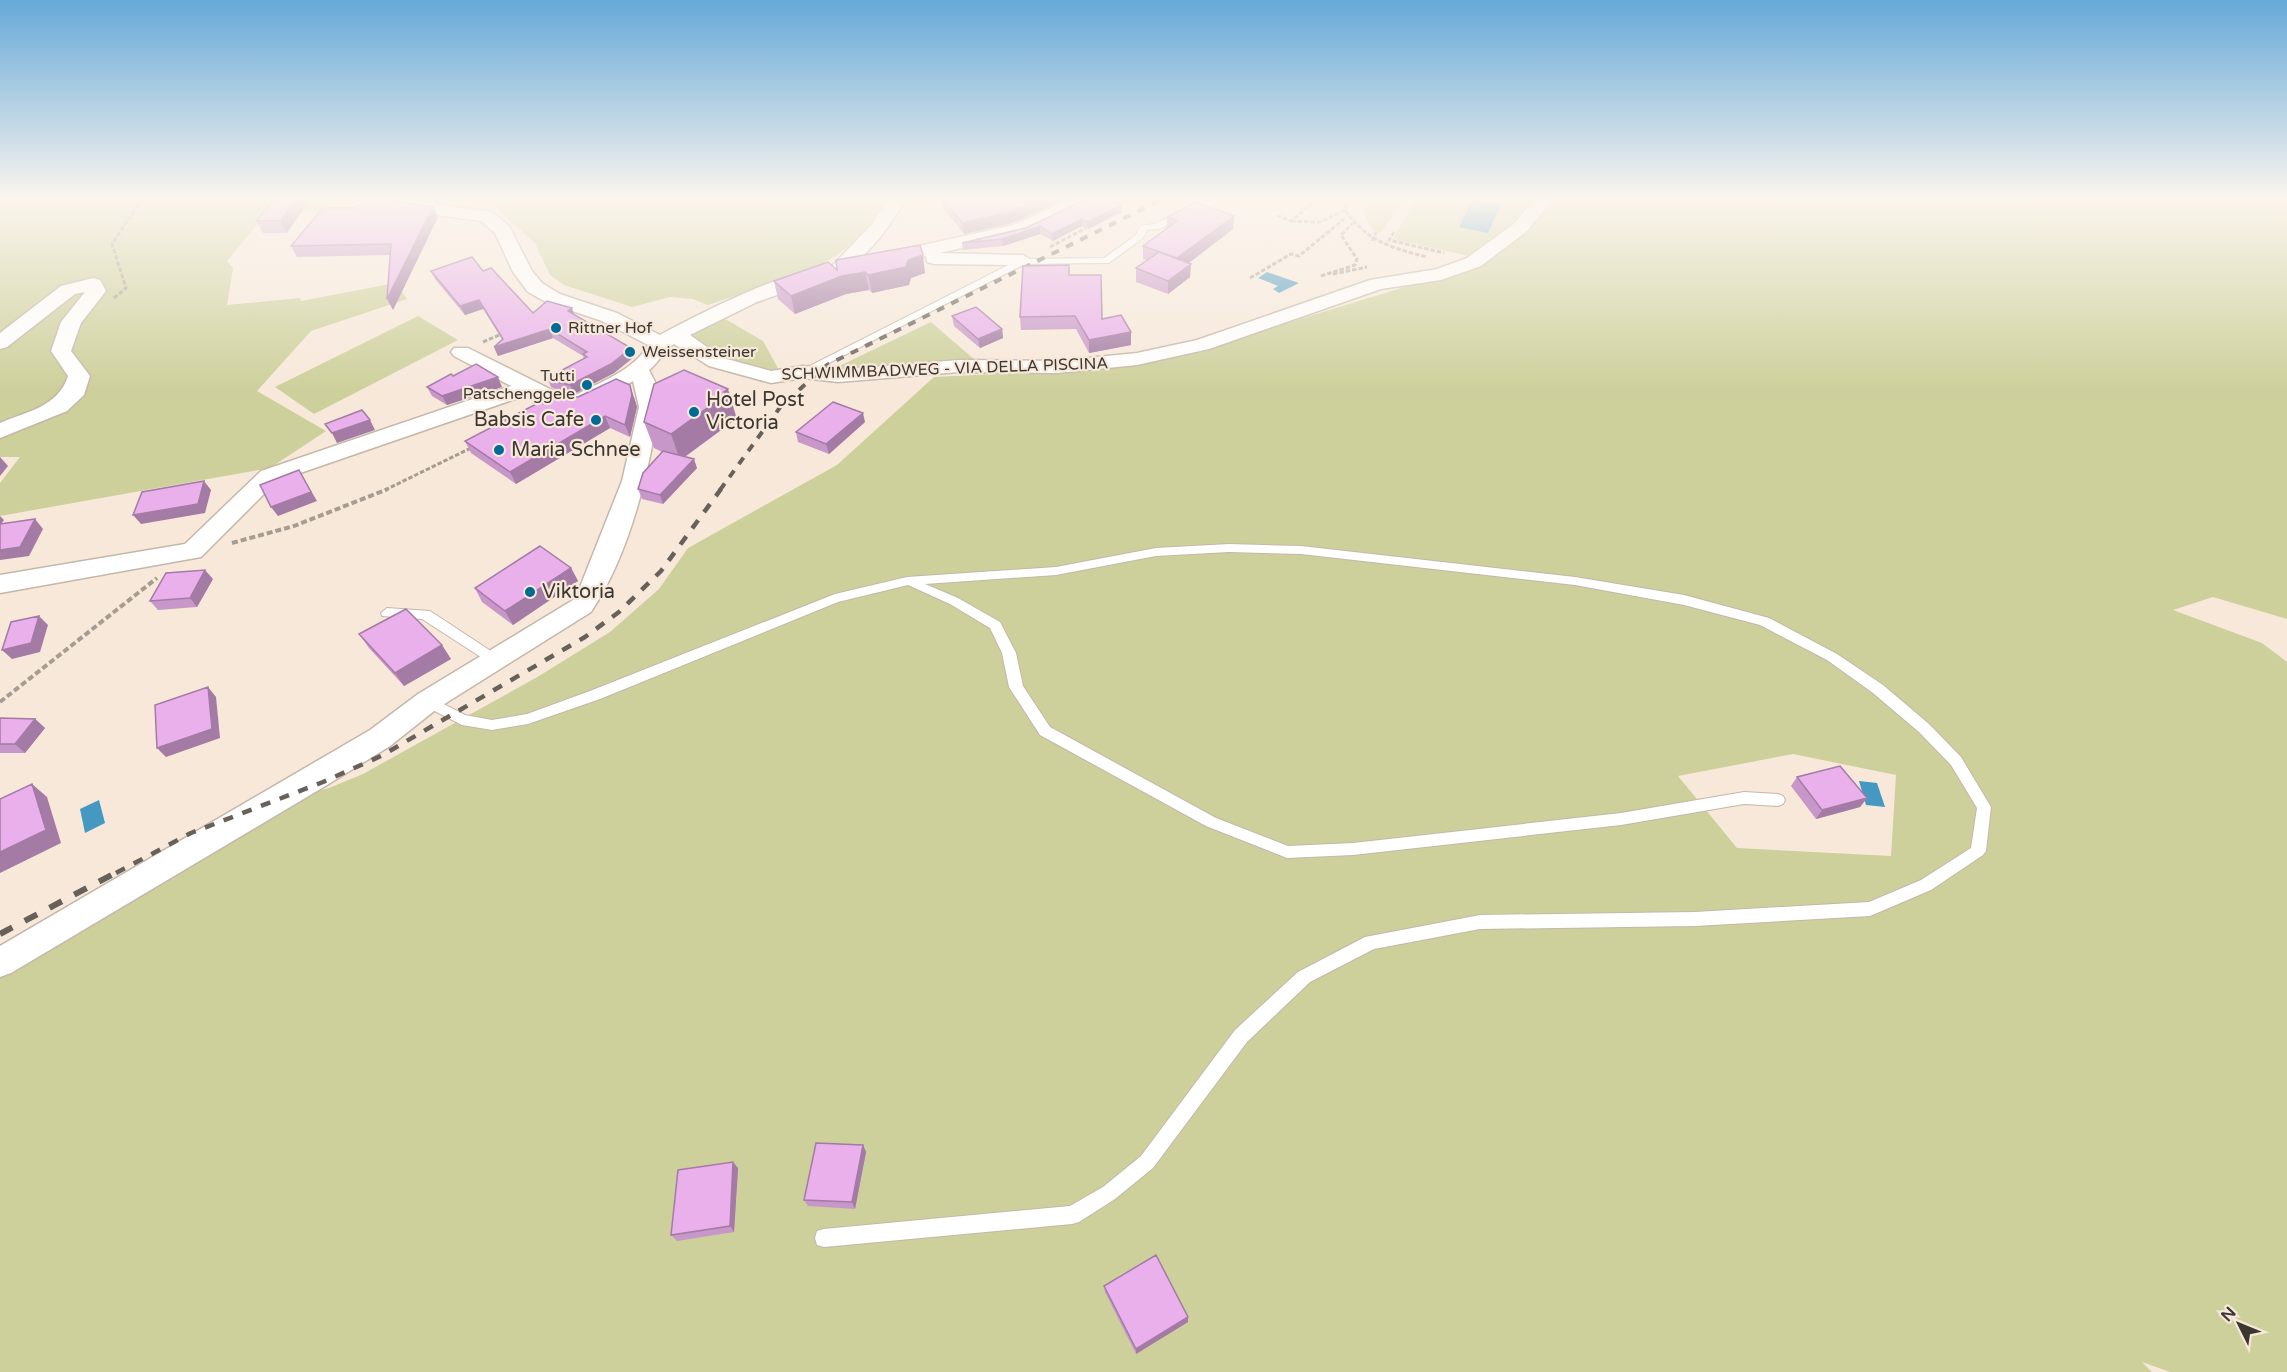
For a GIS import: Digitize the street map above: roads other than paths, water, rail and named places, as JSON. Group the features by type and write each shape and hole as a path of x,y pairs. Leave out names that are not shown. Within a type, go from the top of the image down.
{"street":[{"name":"SCHWIMMBADWEG - VIA DELLA PISCINA","path":"520,262 528,280 559,302 601,314 667,339 716,362 771,376 803,372 838,376 959,366 1068,366 1137,359 1202,345 1377,284 1441,274 1472,262"},
{"path":"840,269 847,262"},
{"path":"461,352 526,388 563,403 578,403 638,369 652,358 667,339 750,298 840,269 874,262"},
{"path":"0,343 68,290 93,284 96,291 71,322 61,351 79,376 73,395 59,406 0,431"},
{"path":"0,963 317,777 380,738 428,701 573,613 590,594 634,485 641,458 642,439 648,421 649,396 638,369"},
{"path":"0,584 192,551 210,536 248,493 269,476 526,388"}],"lane":[{"path":"803,372 1021,262"},
{"path":"428,701 462,720 492,725 528,719 596,695 835,598 907,581 946,581 1056,571 1156,552 1228,548 1301,550 1575,581 1725,609 1764,621 1824,652 1878,689 1924,728 1956,761 1984,807 1978,851 1926,885 1870,909 1695,919 1480,922 1371,942 1304,977 1241,1036 1147,1161 1109,1193 1072,1215 824,1238"},
{"path":"907,581 954,601 995,625 1009,653 1016,687 1045,730 1211,822 1287,852 1353,849 1609,820 1744,798 1778,800"},
{"path":"387,613 425,614 505,654"}],"water":[{"path":"1267,272 1299,283 1279,293 1273,289 1278,286 1258,278"},
{"path":"1859,781 1877,783 1885,807 1866,805"},
{"path":"99,800 105,823 85,833 80,809"}],"railway":[{"path":"720,490 781,406 827,365 1035,262"},
{"path":"116,873 191,833 323,782 381,756 585,637 619,612 661,571 721,489"},
{"path":"0,934 119,871"}],"place":[{"name":"Rittner Hof","path":"556,328"},
{"name":"Weissensteiner","path":"630,352"},
{"name":"Tutti Patschenggele","path":"587,385"},
{"name":"Hotel Post Victoria","path":"694,412"},
{"name":"Babsis Cafe","path":"596,420"},
{"name":"Maria Schnee","path":"499,450"},
{"name":"Viktoria","path":"530,592"}]}
